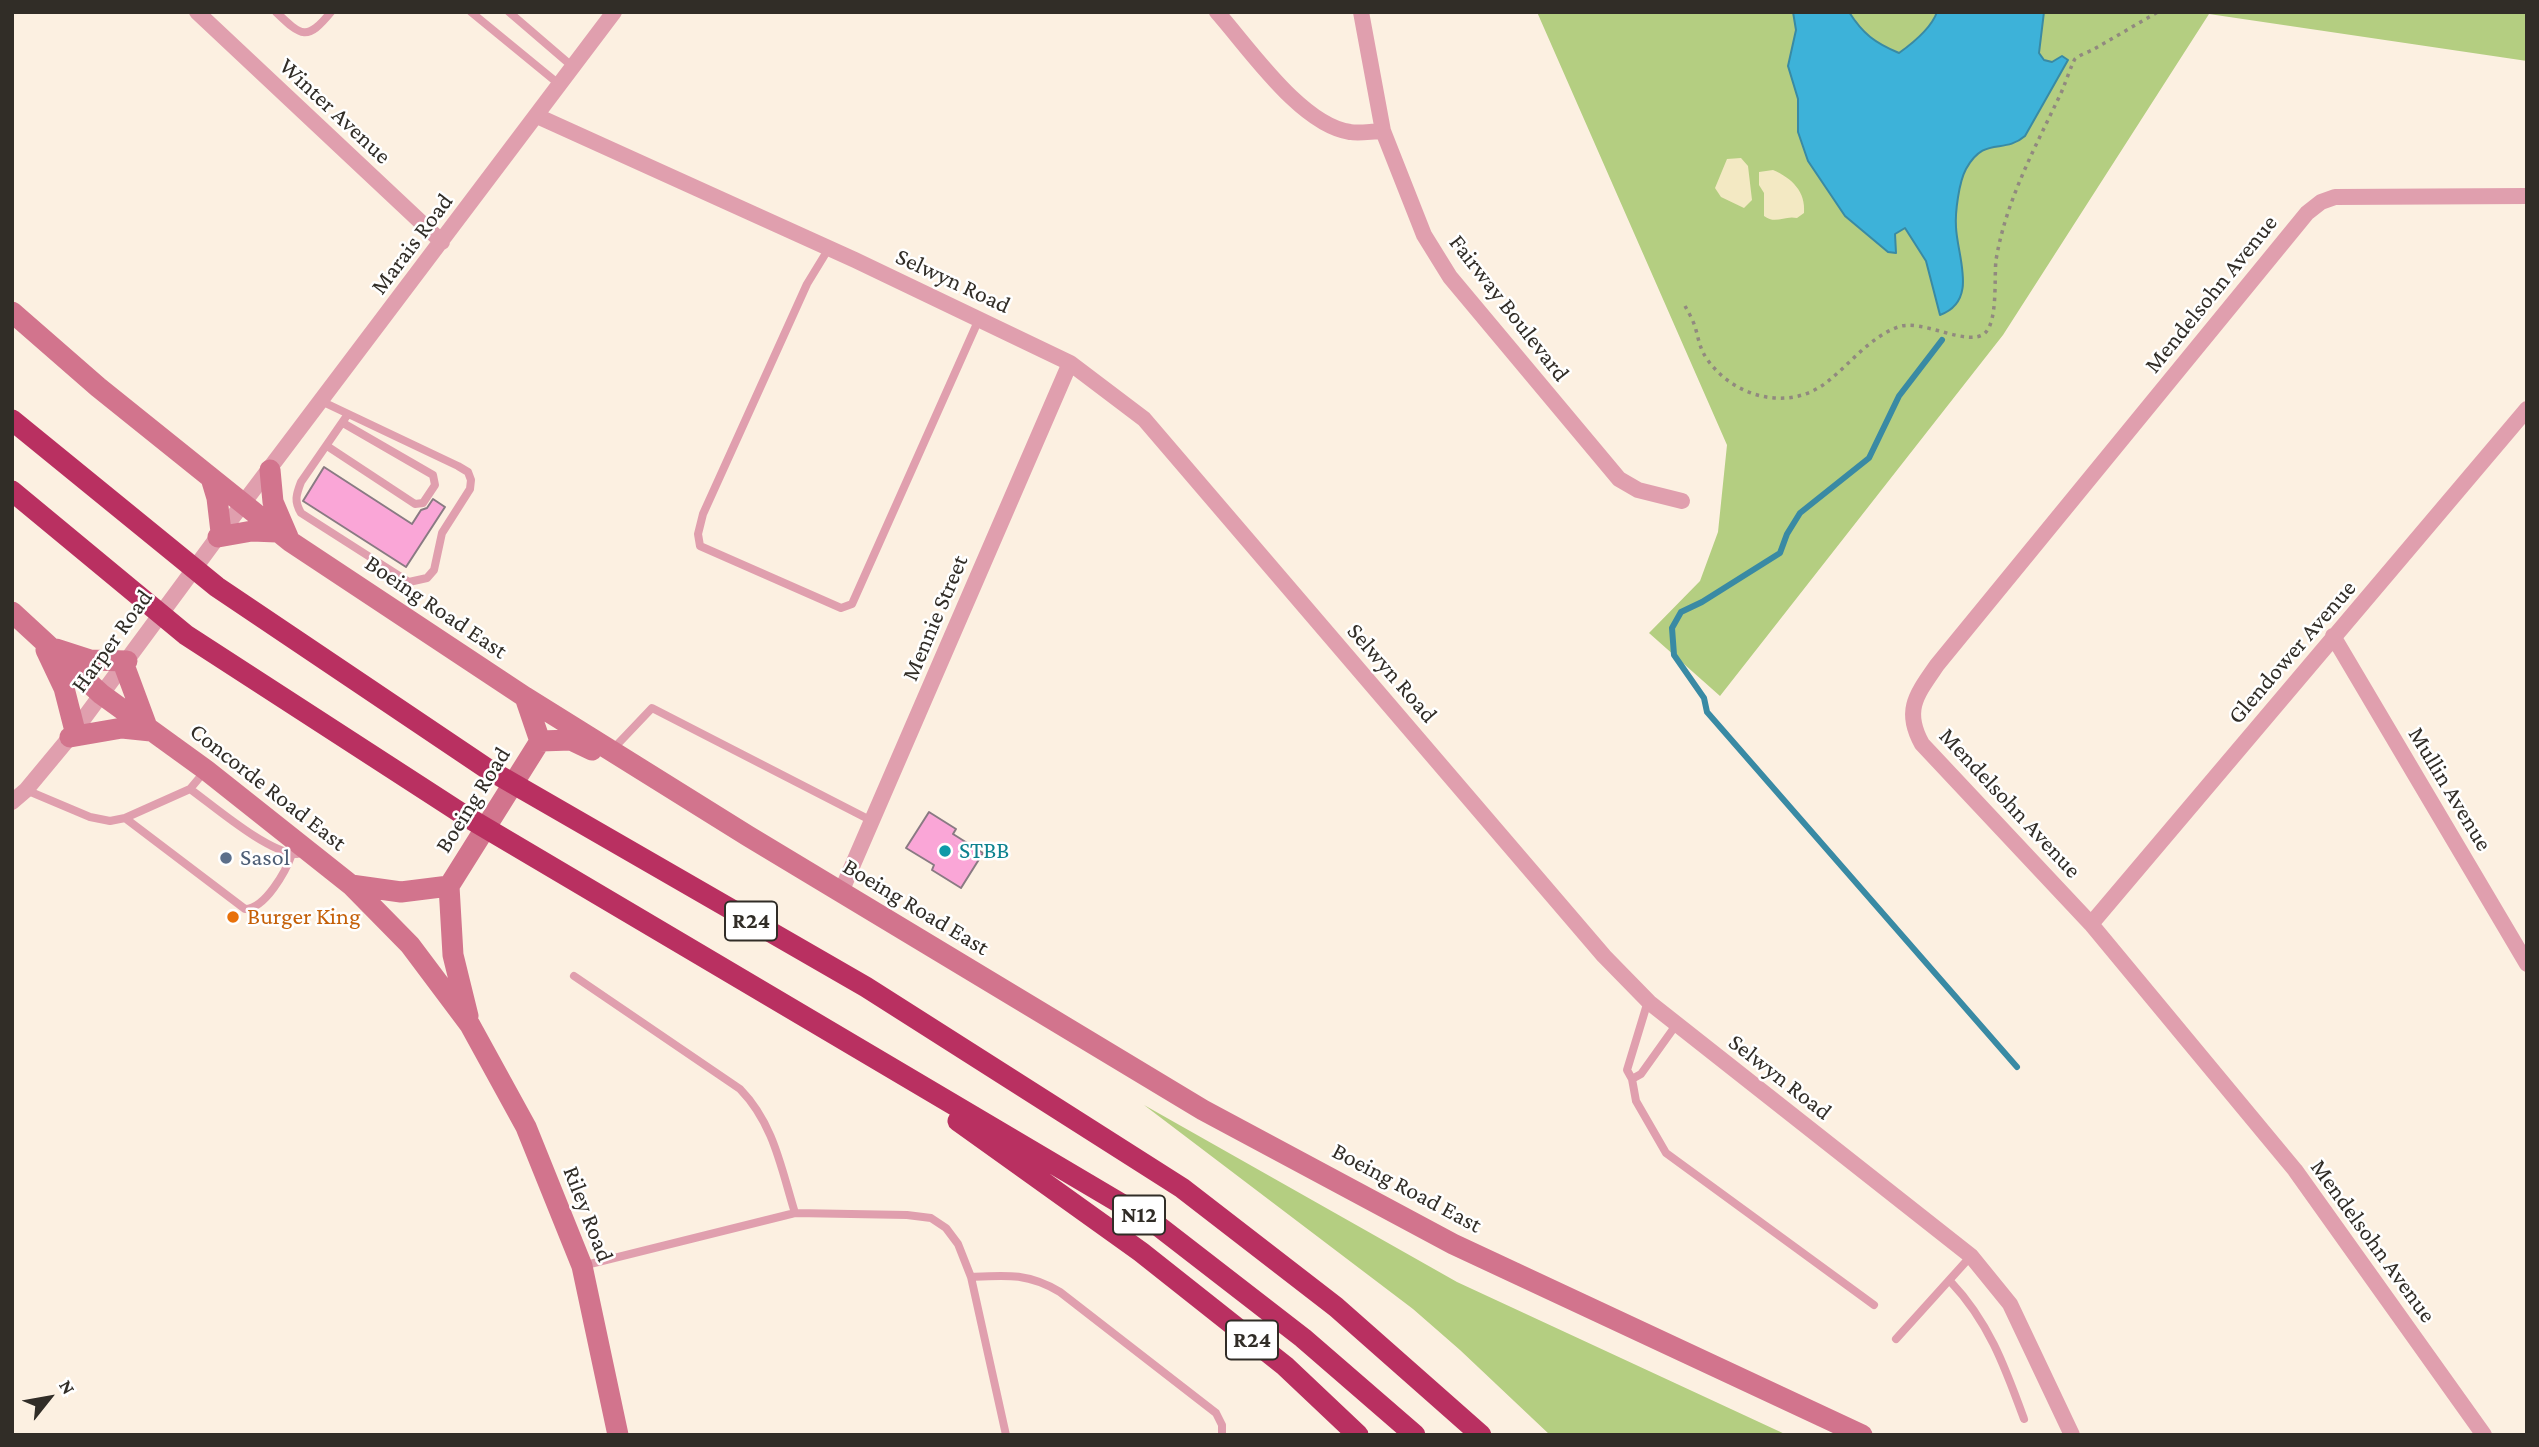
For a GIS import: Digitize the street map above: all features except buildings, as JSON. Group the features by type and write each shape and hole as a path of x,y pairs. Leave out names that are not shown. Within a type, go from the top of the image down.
{"highway":[{"name":"R24","path":"12,420 217,586 486,768 866,987 1182,1188 1336,1307 1481,1435"},
{"name":"R24","path":"12,491 186,635 467,817 836,1035 1140,1252 1285,1366 1358,1435"},
{"name":"N12","path":"836,1035 1157,1225 1303,1338 1415,1435"}],"main road":[{"name":"Boeing Road East","path":"12,312 98,387 284,537 525,697 841,892 1203,1110 1453,1244 1862,1435"},
{"path":"211,478 217,498 218,537 252,530 284,537 273,502 270,470"},
{"name":"Concorde Road East","path":"12,611 102,694 206,770 351,885 410,945 470,1025"},
{"path":"45,642 90,660 127,661 150,729 122,728 72,734 64,688 45,642"},
{"name":"Boeing Road","path":"470,1025 453,955 453,881 539,743 525,697"},
{"name":"Boeing Road","path":"539,743 571,740 682,793"},
{"name":"Boeing Road","path":"351,885 401,892 453,881"},
{"name":"Riley Road","path":"470,1025 526,1126 582,1266 618,1435"}],"street":[{"name":"Winter Avenue","path":"197,12 442,242"},
{"name":"Marais Road","path":"244,503 614,12"},
{"path":"1217,12 1290,96 1310,115 1350,132 1383,131"},
{"name":"Fairway Boulevard","path":"1362,12 1383,131 1424,235 1450,277 1619,479 1638,490 1682,501"},
{"name":"Selwyn Road","path":"537,116 829,248 1070,363 1144,419 1604,956 1648,1001 1971,1256 2010,1304 2073,1435"},
{"name":"Mendelsohn Avenue","path":"2484,1435 2295,1170 2091,923 1922,744 1912,719 1913,705 1945,654 2313,208 2335,197 2527,196"},
{"name":"Mennie Street","path":"841,892 1070,363"},
{"name":"Glendower Avenue","path":"2091,923 2527,409"},
{"name":"Harper Road","path":"12,802 26,790 72,734 244,503"},
{"name":"Mullin Avenue","path":"2333,636 2527,964"}],"lane":[{"path":"276,12 295,30 306,33 317,30 331,12"},
{"path":"471,12 560,85"},
{"path":"509,12 573,67"},
{"path":"829,248 807,284 703,514 698,534 700,546 841,608 852,604 979,319"},
{"path":"321,401 348,414 468,472 470,489 442,533 434,570 427,578 409,582 301,513 296,503 301,482 348,414"},
{"path":"327,446 415,504 423,503 435,485 433,475 343,423"},
{"path":"612,750 652,708 872,821"},
{"path":"26,790 102,821 125,818 190,789 206,770"},
{"path":"190,789 255,836 275,847 292,854 314,855"},
{"path":"125,818 245,909 258,905 281,878 292,854"},
{"path":"574,976 740,1089 756,1105 768,1127 794,1213"},
{"path":"1648,1001 1627,1070 1632,1079 1636,1101 1666,1153 1874,1305"},
{"path":"1632,1079 1642,1074 1676,1025"},
{"path":"582,1266 794,1213 907,1214 931,1218 946,1228 958,1244 971,1277 1006,1435"},
{"path":"1896,1339 1971,1256"},
{"path":"971,1277 1024,1276 1041,1281 1060,1292 1216,1413 1222,1425 1222,1435"},
{"path":"1950,1282 1970,1302 2001,1359 2024,1419"}],"path":[{"path":"1685,306 1697,331 1700,348 1721,375 1738,388 1757,395 1782,399 1800,397 1812,392 1882,335 1899,326 1913,324 1977,337 1985,333 1992,321 1996,263 2002,228 2012,197 2076,59 2158,12"}],"green space":[{"path":"1537,12 2527,12 2527,61 2209,14 2003,335 1720,696 1649,633 1700,581 1718,532 1727,445"},
{"path":"1144,1105 1457,1282 1787,1435 1550,1435 1413,1309"}],"sand":[{"path":"1741,158 1748,166 1752,200 1744,208 1721,197 1715,188 1727,159"},
{"path":"1773,170 1786,177 1800,192 1804,213 1797,218 1772,220 1764,216 1764,193 1759,185 1759,172"}],"water":[{"path":"1793,12 1849,12 1870,37 1899,53 1926,30 1937,12 2044,12 2039,53 2044,60 2052,62 2062,56 2068,60 2025,136 2009,144 1980,152 1966,169 1959,189 1956,221 1962,264 1962,289 1952,308 1940,315 1926,261 1905,228 1895,234 1896,253 1888,252 1845,216 1808,161 1798,132 1798,99 1788,66 1796,30"}],"waterway":[{"path":"1942,340 1899,396 1869,458 1800,513 1787,534 1780,553 1702,602 1681,612 1672,628 1674,655 1704,698 1707,712 2017,1067"}],"place":[{"name":"STBB","path":"945,851"},
{"name":"Sasol","path":"226,858"},
{"name":"Burger King","path":"233,917"}]}
